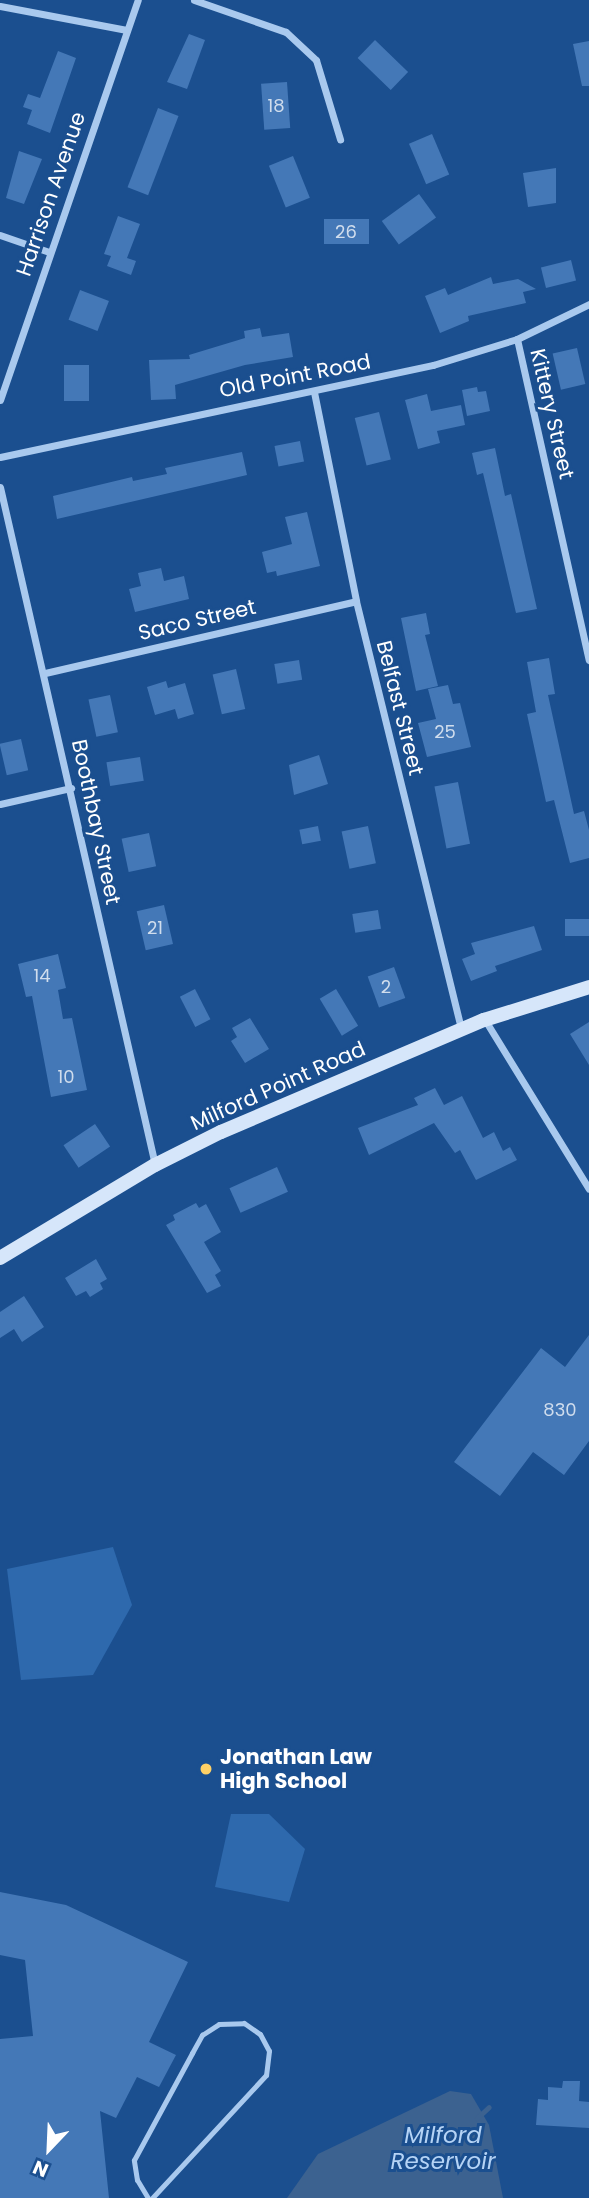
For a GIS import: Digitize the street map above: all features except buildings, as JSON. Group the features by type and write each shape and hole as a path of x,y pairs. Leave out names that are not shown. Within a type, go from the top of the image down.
{"main road":[{"name":"Milford Point Road","path":"0,1258 155,1165 231,1128 484,1020 589,987"}],"street":[{"name":"Harrison Avenue","path":"0,400 138,0"},
{"path":"194,0 286,32 316,60 340,139"},
{"path":"0,6 127,30"},
{"path":"0,235 49,252"},
{"name":"Old Point Road","path":"0,457 433,365 517,339 589,304"},
{"name":"Kittery Street","path":"517,339 589,660"},
{"name":"Belfast Street","path":"314,392 356,601 461,1030"},
{"name":"Boothbay Street","path":"0,487 71,788 155,1165"},
{"name":"Saco Street","path":"44,673 356,601"},
{"path":"0,804 71,788"},
{"path":"484,1020 589,1189"}],"lane":[{"path":"244,2023 260,2034 269,2051 266,2076 150,2198 137,2180 134,2160 185,2065 202,2035 219,2024 244,2023"}],"shaded area":[{"path":"113,1547 132,1605 93,1675 21,1680 7,1569"},
{"path":"231,1814 269,1814 305,1849 289,1902 215,1887"}],"water":[{"name":"Milford Reservoir","path":"450,2091 471,2094 489,2125 503,2198 287,2198 318,2154"}],"waterway":[{"path":"477,2118 489,2107"}],"place":[{"name":"Jonathan Law High School","path":"206,1769"}]}
